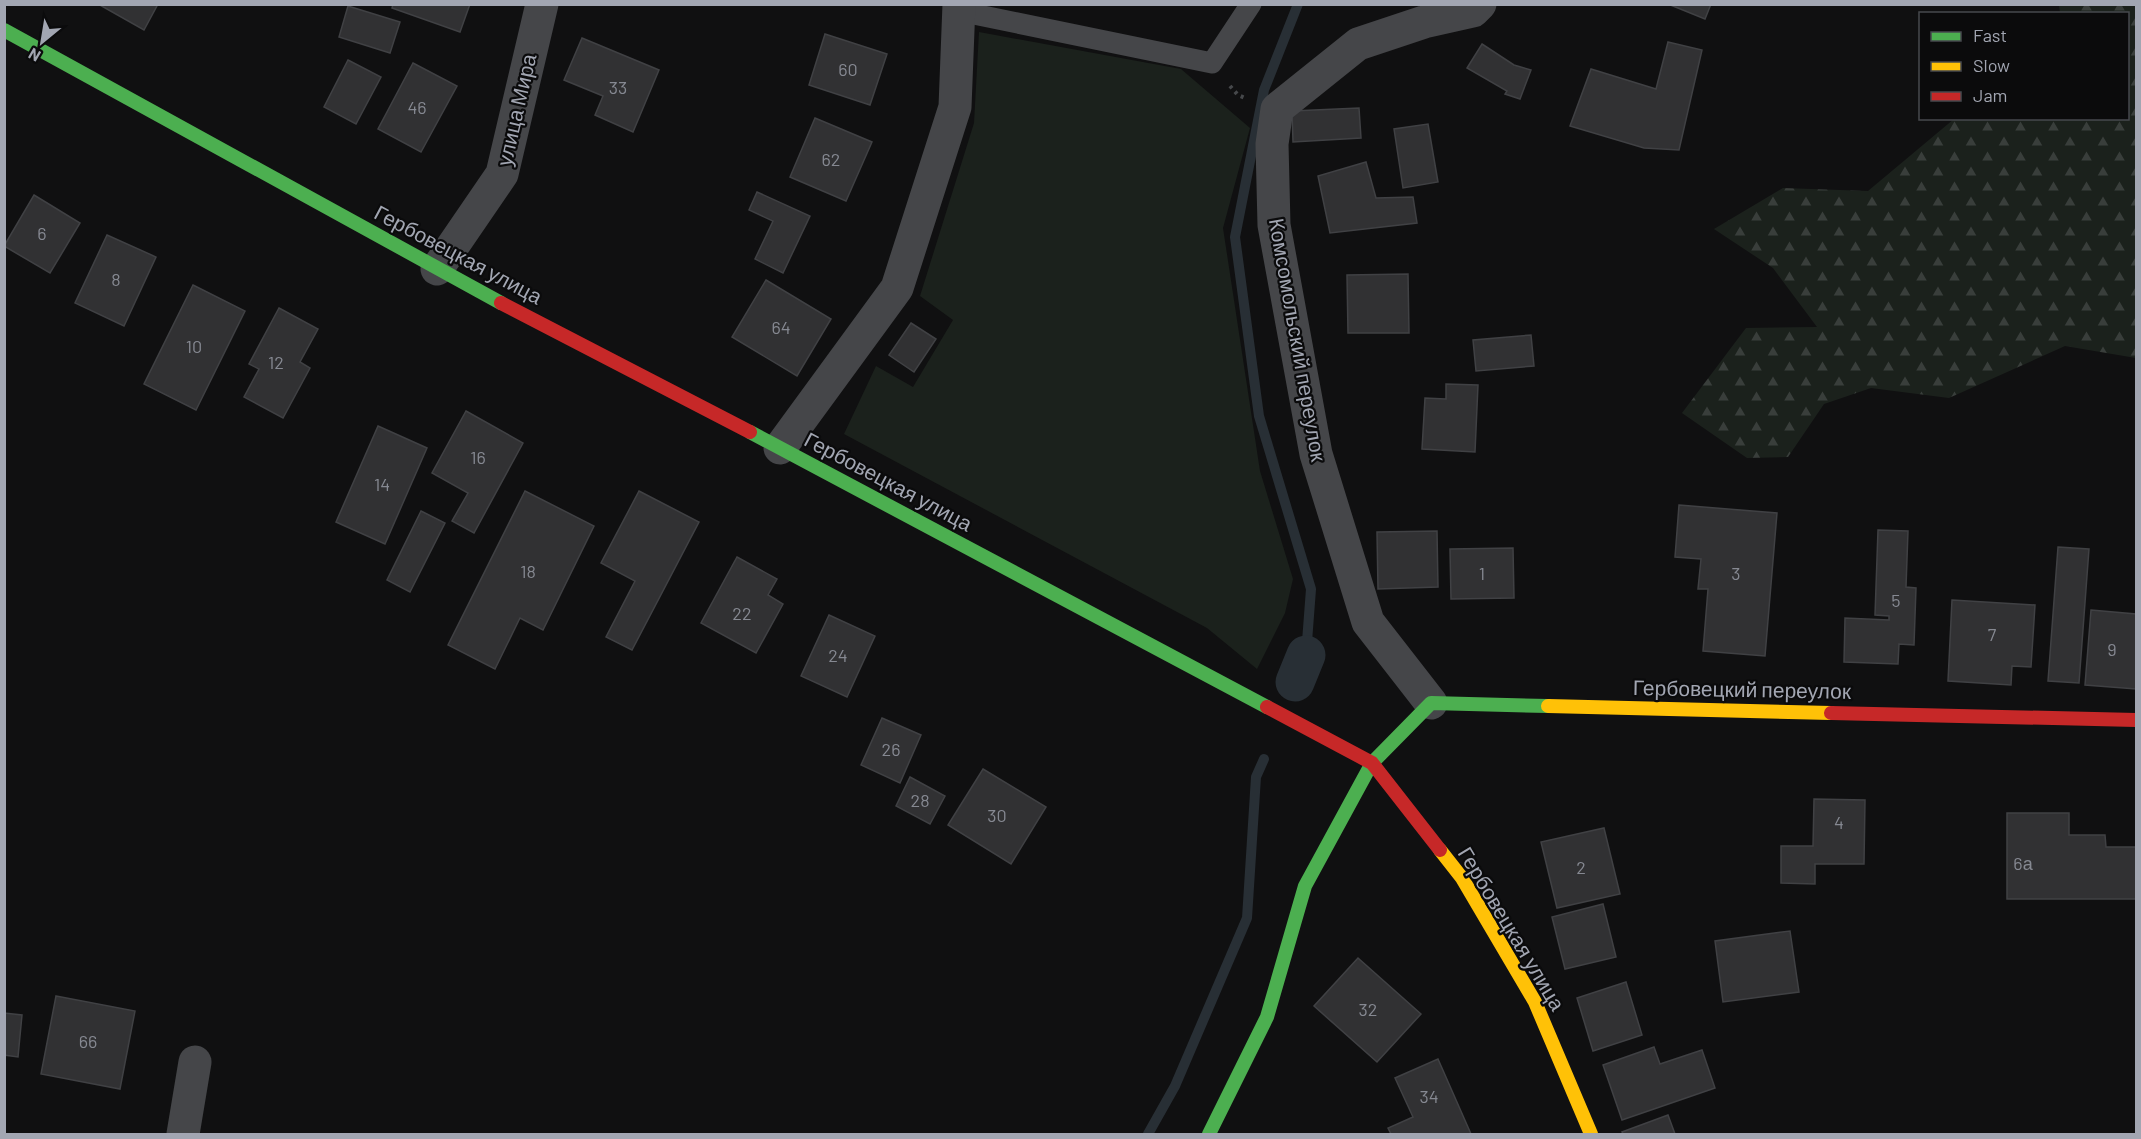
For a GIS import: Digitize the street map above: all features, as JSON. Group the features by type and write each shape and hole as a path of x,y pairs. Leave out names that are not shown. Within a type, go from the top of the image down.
{"street":[{"name":"улица Мира","path":"437,269 502,174 542,4"},
{"name":"Комсомольский переулок","path":"1431,704 1368,622 1316,454 1274,225 1272,144 1276,109 1358,44 1424,22 1473,11 1480,4"},
{"path":"780,448 897,288 955,106 959,8"},
{"name":"Гербовецкая улица","path":"4,30 437,269 780,448 1372,763 1462,878 1535,1002 1591,1134"},
{"name":"Гербовецкий переулок","path":"1431,704 2136,720"},
{"path":"1209,1134 1267,1017 1305,886 1372,763 1431,704"},
{"path":"183,1134 195,1062"}],"lane":[{"path":"959,8 1212,63 1251,4"}],"green space":[{"path":"2059,5 2136,5 2136,358 2065,346 1949,398 1871,388 1824,404 1788,457 1747,458 1682,413 1746,328 1817,327 1773,268 1714,229 1783,188 1868,191 1953,120 2129,120 2129,12 2060,12"},
{"path":"979,32 1181,69 1250,128 1223,228 1260,471 1293,579 1285,613 1257,669 1207,628 844,434 876,366 913,387 953,320 920,296 974,123"}],"building":[{"path":"98,4 158,4 144,30"},
{"path":"393,4 470,4 460,32 392,8"},
{"path":"1668,4 1711,4 1705,19"},
{"path":"348,6 400,22 390,53 339,37"},
{"path":"825,34 887,54 870,105 809,85"},
{"path":"582,38 659,70 633,132 595,115 603,96 564,80"},
{"path":"1668,42 1702,50 1679,150 1644,148 1570,126 1591,69 1656,89"},
{"path":"1482,44 1514,65 1531,70 1520,99 1505,94 1507,91 1467,68"},
{"path":"348,60 381,77 356,124 324,107"},
{"path":"413,63 457,86 421,152 378,129"},
{"path":"1359,108 1361,138 1293,142 1292,111"},
{"path":"815,118 872,142 846,201 790,177"},
{"path":"1428,124 1438,182 1403,188 1394,129"},
{"path":"1366,162 1376,198 1413,197 1417,223 1330,233 1318,176"},
{"path":"757,192 810,216 783,273 755,259 773,221 749,210"},
{"path":"34,195 80,223 50,273 4,246"},
{"path":"107,235 156,257 124,326 75,303"},
{"path":"1408,274 1409,333 1348,333 1347,275"},
{"path":"766,280 831,319 797,376 732,337"},
{"path":"193,285 245,311 196,410 144,384"},
{"path":"279,308 318,329 300,362 310,368 283,418 244,397 259,369 249,364"},
{"path":"911,323 936,339 914,372 889,355"},
{"path":"1531,335 1534,366 1476,371 1473,340"},
{"path":"1446,384 1478,385 1475,452 1422,449 1425,398 1446,399"},
{"path":"466,411 523,443 474,533 452,521 468,493 432,473"},
{"path":"378,426 427,448 385,544 336,522"},
{"path":"525,491 594,526 543,630 520,618 495,669 448,645"},
{"path":"639,491 699,522 632,650 606,637 635,581 601,563"},
{"path":"1679,505 1777,513 1765,656 1703,651 1708,589 1698,589 1701,559 1675,557"},
{"path":"421,511 445,523 410,592 387,580"},
{"path":"1878,530 1908,531 1906,587 1916,588 1914,645 1899,644 1898,664 1844,662 1845,618 1889,620 1889,616 1875,615"},
{"path":"1437,531 1438,587 1378,589 1377,532"},
{"path":"2058,547 2089,549 2079,683 2048,681"},
{"path":"1513,548 1514,598 1451,599 1450,549"},
{"path":"737,557 777,579 768,595 783,604 756,653 701,623"},
{"path":"1952,600 2035,605 2031,667 2012,666 2011,685 1948,681"},
{"path":"2091,610 2136,614 2136,689 2085,685"},
{"path":"829,615 875,636 847,697 801,676"},
{"path":"882,718 921,735 900,783 861,765"},
{"path":"983,769 1046,807 1011,864 948,825"},
{"path":"910,777 945,796 930,824 896,806"},
{"path":"1814,799 1865,800 1864,864 1815,864 1815,884 1781,883 1781,846 1813,846"},
{"path":"2007,813 2069,813 2069,835 2105,835 2106,847 2136,847 2136,899 2007,899"},
{"path":"1604,828 1620,894 1557,908 1541,842"},
{"path":"1603,904 1616,957 1565,969 1552,917"},
{"path":"1790,931 1799,992 1723,1002 1715,941"},
{"path":"1358,958 1421,1014 1377,1062 1314,1006"},
{"path":"1626,982 1642,1035 1593,1051 1577,998"},
{"path":"56,996 135,1011 120,1089 41,1074"},
{"path":"4,1013 22,1015 18,1057 4,1055"},
{"path":"1654,1047 1660,1064 1702,1050 1715,1088 1622,1120 1603,1065"},
{"path":"1438,1059 1471,1134 1391,1134 1388,1128 1413,1117 1395,1078"},
{"path":"1668,1115 1675,1134 1623,1134 1622,1132"}],"waterway":[{"path":"1298,4 1264,90 1235,237 1259,416 1311,589 1306,655"},
{"path":"1295,682 1306,655"},
{"path":"1148,1134 1175,1086 1247,918 1256,777 1264,759"}],"traffic: fast":[{"path":"4,30 501,303"},
{"path":"750,432 1267,707"},
{"path":"1209,1134 1267,1017 1305,886 1372,763 1431,703 1548,706"}],"traffic: slow":[{"path":"1548,706 1831,713"},
{"path":"1440,850 1462,878 1535,1002 1591,1134"}],"traffic: jam":[{"path":"501,303 750,432"},
{"path":"1267,707 1372,763 1440,850"},
{"path":"1831,713 2136,720"}]}
